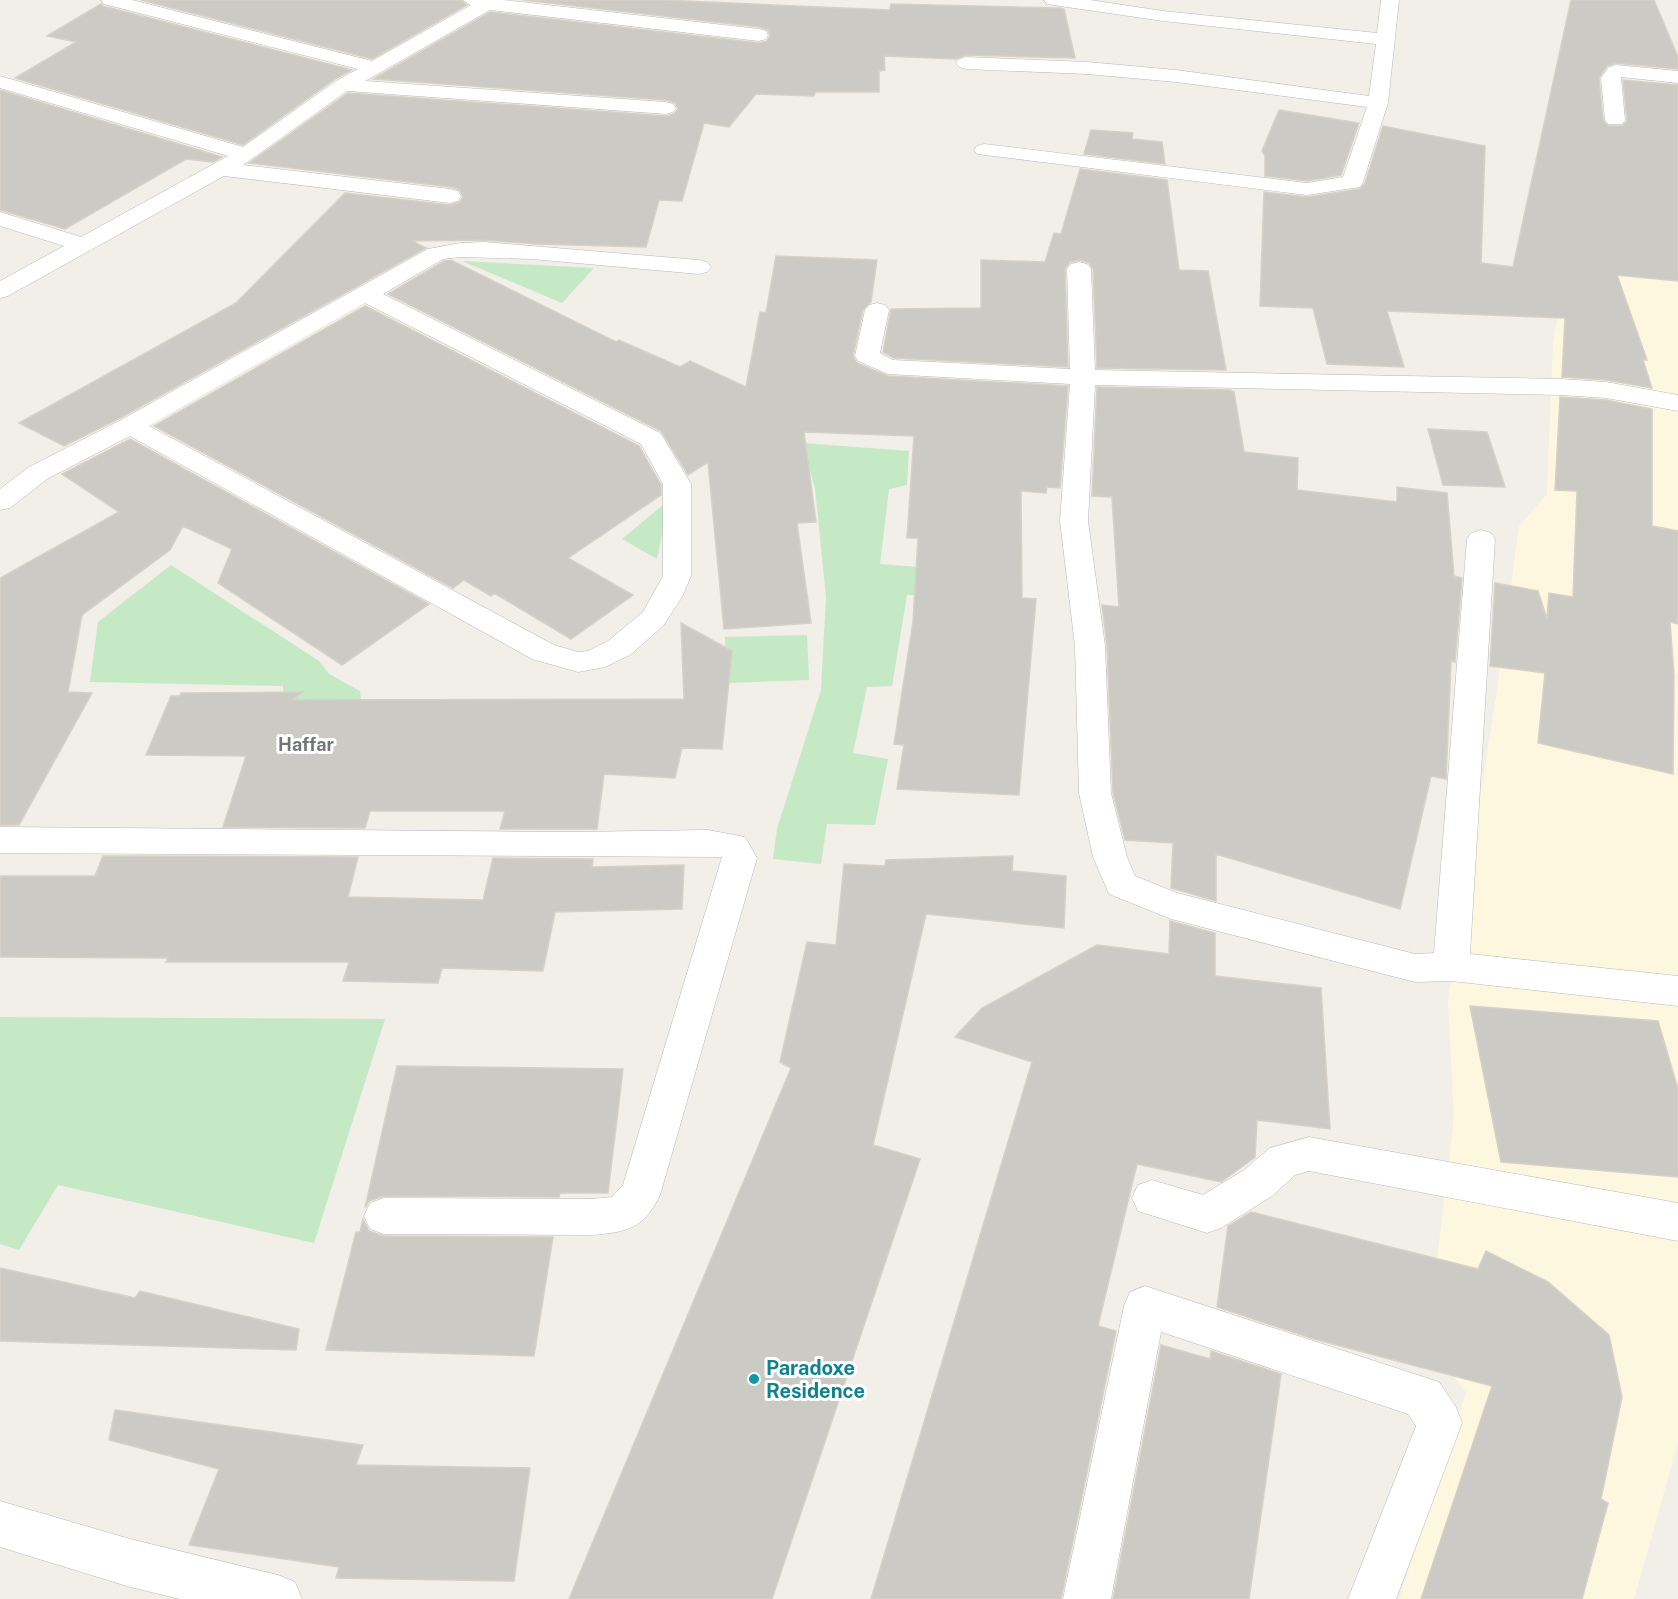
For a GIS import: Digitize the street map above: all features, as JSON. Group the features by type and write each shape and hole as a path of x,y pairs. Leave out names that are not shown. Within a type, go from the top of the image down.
{"street":[{"path":"110,0 375,68"},
{"path":"1053,0 1163,16 1385,39"},
{"path":"984,150 1307,189 1352,182 1378,103 1390,0"},
{"path":"0,291 246,155 343,85 484,1 759,35"},
{"path":"966,63 1087,68 1176,76 1378,103"},
{"path":"1616,120 1611,78 1616,71 1678,77"},
{"path":"0,82 246,155"},
{"path":"343,85 666,108"},
{"path":"221,169 450,196"},
{"path":"0,219 83,244"},
{"path":"0,502 38,473 130,426 436,254 452,250 475,249 582,255 699,267"},
{"path":"1079,268 1083,377 1074,521 1090,646 1095,793 1110,857 1121,885 1171,905 1415,968 1451,967 1678,991"},
{"path":"130,426 543,652 578,662 594,660 619,648 653,619 678,576 677,484 651,439 365,294"},
{"path":"877,310 867,356 888,367 1083,377 1562,387 1606,390 1678,403"},
{"path":"1451,967 1481,539"},
{"path":"0,840 562,845 708,843 733,846 740,858 640,1195 628,1208 622,1214 592,1217 384,1216"},
{"path":"1152,1198 1207,1215 1258,1183 1284,1160 1309,1154 1678,1222"},
{"path":"1087,1599 1145,1306 1423,1397 1440,1423 1372,1599"},
{"path":"0,1524 130,1563 278,1599"}],"shaded area":[{"path":"1624,115 1678,119 1678,1443 1634,1599 1399,1599 1466,1392 1427,1343 1454,1118 1448,1000 1496,697 1519,526 1547,494 1553,342 1563,288 1626,152"}],"green space":[{"path":"462,261 594,268 562,303"},
{"path":"802,443 909,451 907,485 889,489 880,564 943,569 941,595 907,595 892,686 867,687 853,753 888,759 875,825 827,824 821,864 773,859 777,829 821,690 826,597 815,488"},
{"path":"669,500 657,559 622,539"},
{"path":"171,565 319,661 329,674 360,691 361,702 284,702 283,686 90,682 98,622"},
{"path":"807,635 809,680 726,683 725,637"},
{"path":"0,1017 385,1019 314,1243 58,1185 19,1250 0,1244"}],"building":[{"path":"141,0 461,0 467,5 372,59"},
{"path":"523,0 662,0 890,10 891,4 1058,8 1064,9 1075,58 966,55 956,59 884,56 885,70 879,71 879,92 815,92 814,96 756,94 729,127 704,123 682,201 659,200 646,247 484,240 412,241 426,248 120,418 64,446 19,423 236,303 345,193 450,205 460,202 463,197 460,190 451,187 249,163 348,93 666,116 674,114 678,109 675,103 666,100 373,79 490,12 759,43 767,41 770,36 768,30 759,27"},
{"path":"1571,0 1654,0 1678,57 1678,69 1615,63 1607,66 1599,78 1603,120 1608,126 1622,126 1627,121 1623,80 1678,85 1678,281 1617,275 1647,360 1643,360 1652,388 1606,380 1562,377 1565,318 1387,311 1404,367 1327,364 1313,308 1260,306 1264,192 1307,197 1360,189 1365,183 1383,126 1485,146 1481,263 1513,267"},
{"path":"101,4 352,70 335,79 243,145 15,78 76,42 47,36"},
{"path":"0,90 222,157 213,162 186,159 65,229 0,210"},
{"path":"1279,110 1359,123 1341,175 1307,181 1265,176 1265,156 1262,151"},
{"path":"1091,130 1133,133 1132,139 1162,142 1165,164 1084,154"},
{"path":"1080,169 1167,180 1179,270 1208,271 1226,370 1097,368 1093,269 1089,263 1080,260 1070,262 1065,269 1068,367 894,358 883,352 891,309 981,308 981,260 1045,262 1054,233 1061,234"},
{"path":"776,256 877,260 871,302 863,310 853,356 857,363 888,376 1068,386 1060,488 1047,487 1046,493 1021,491 1022,598 1036,599 1019,795 897,789 904,745 894,744 913,622 918,538 907,538 914,436 804,432 816,522 797,523 811,623 724,629 708,462 688,475 661,431 388,294 444,261 451,260 616,342 619,340 680,367 690,361 746,387 760,312 766,313"},
{"path":"365,306 639,446 661,485 661,495 568,558 633,595 571,639 494,593 491,596 464,580 453,588 154,426"},
{"path":"1097,387 1230,390 1234,392 1244,452 1298,458 1297,490 1397,502 1397,487 1447,493 1454,576 1462,578 1455,662 1451,661 1446,779 1431,776 1400,909 1216,854 1216,901 1171,888 1173,843 1125,840 1113,793 1107,646 1102,605 1119,607 1112,497 1092,496"},
{"path":"1560,397 1606,400 1652,409 1652,526 1678,531 1678,624 1670,622 1674,675 1673,774 1538,743 1545,673 1490,666 1495,583 1538,591 1547,619 1549,593 1573,597 1577,491 1555,490"},
{"path":"1428,429 1487,432 1505,487 1443,485"},
{"path":"130,439 429,604 342,665 218,583 232,549 183,526 170,550 82,615 68,692 92,693 19,825 0,825 0,578 119,512 62,474"},
{"path":"681,623 732,651 722,749 682,748 675,778 604,774 597,829 500,829 505,811 370,811 365,828 223,827 246,756 146,755 171,696 180,696 181,693 303,692 292,700 684,699"},
{"path":"103,856 358,857 348,897 483,900 493,858 593,859 592,867 684,865 682,909 555,912 543,971 442,968 438,983 343,981 349,962 166,962 168,958 0,957 0,876 95,876"},
{"name":"Paradoxe Residence","path":"1013,856 1012,871 1066,876 1064,928 926,914 873,1145 920,1159 772,1599 569,1599 791,1068 780,1062 807,942 836,945 844,864 885,866 886,860"},
{"path":"1170,921 1215,933 1215,976 1321,988 1330,1129 1257,1120 1255,1157 1221,1182 1137,1164 1098,1326 1116,1331 1061,1599 871,1599 1032,1062 955,1037 982,1008 1097,945 1169,954"},
{"path":"1470,1006 1658,1021 1678,1089 1678,1177 1501,1162"},
{"path":"397,1066 623,1069 608,1193 560,1193 559,1197 384,1196 369,1201 365,1208"},
{"path":"1251,1212 1478,1269 1486,1251 1548,1282 1609,1335 1622,1397 1601,1499 1608,1503 1582,1599 1421,1599 1492,1386 1314,1339 1217,1307 1228,1226"},
{"path":"363,1219 369,1231 384,1236 553,1237 534,1356 326,1350 356,1232 360,1232"},
{"path":"0,1268 135,1298 140,1291 299,1329 296,1350 0,1341"},
{"path":"1161,1345 1210,1359 1211,1351 1281,1374 1249,1599 1113,1599"},
{"path":"115,1410 363,1445 356,1465 530,1468 514,1581 336,1578 339,1567 189,1545 219,1469 109,1440"}],"place":[{"name":"Paradoxe Residence","path":"754,1379"}],"district":[{"name":"Haffar","path":"306,745"}]}
